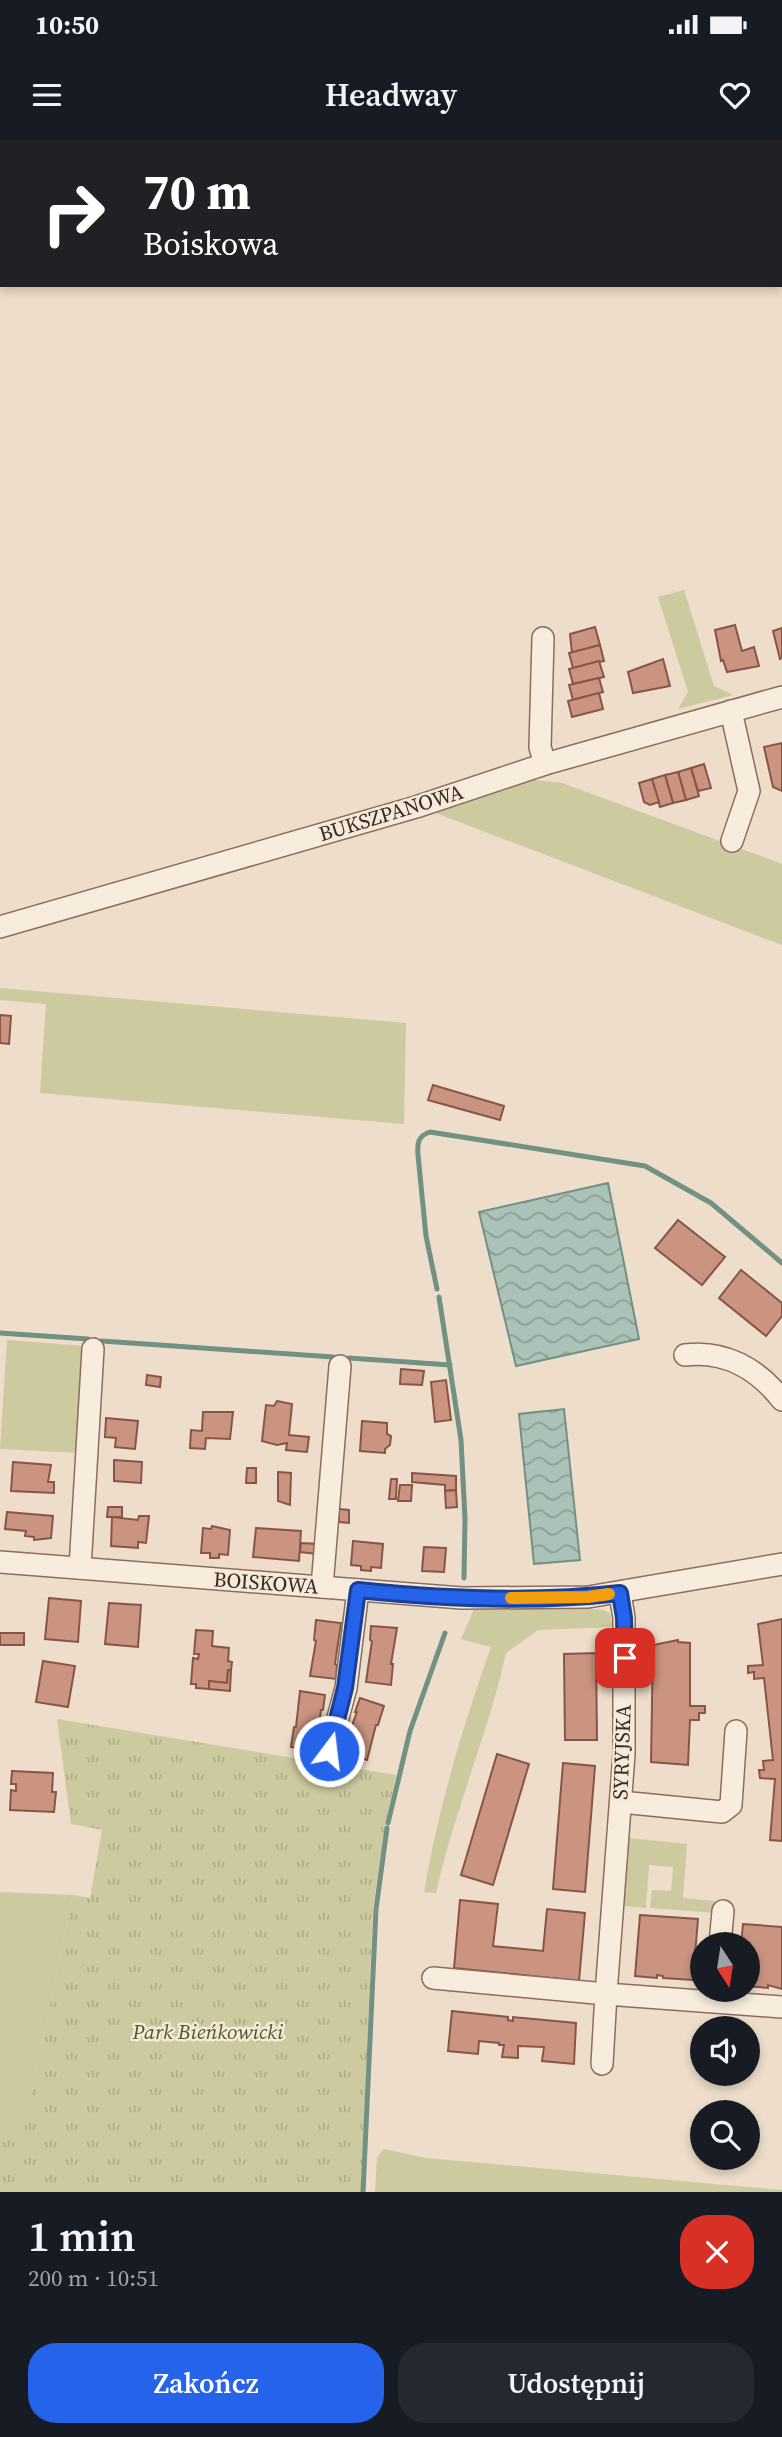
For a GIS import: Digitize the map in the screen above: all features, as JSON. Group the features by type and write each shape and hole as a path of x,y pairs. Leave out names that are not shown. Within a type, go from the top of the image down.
{"street":[{"path":"543,638 540,747 545,764"},
{"name":"BUKSZPANOWA","path":"0,927 416,807 545,764 782,697"},
{"path":"731,711 749,791 732,841"},
{"path":"80,1568 93,1349"},
{"path":"685,1355 698,1353 738,1362 765,1381 782,1400"},
{"path":"322,1587 340,1366"},
{"name":"BOISKOWA","path":"0,1562 441,1598 588,1597 782,1564"},
{"path":"329,1751 345,1688 358,1590"},
{"name":"SYRYJSKA","path":"602,2064 624,1754 625,1658 620,1593"},
{"path":"621,1802 722,1812 731,1805 736,1731"},
{"path":"721,1932 723,1911"},
{"path":"433,1978 606,1994 690,1996"},
{"path":"752,2002 782,2007"}],"green space":[{"path":"684,590 714,686 733,695 678,709 688,692 658,597"},
{"path":"528,779 562,783 782,864 782,945 425,809"},
{"path":"0,988 406,1023 404,1124 40,1093 46,1004 0,1000"},
{"path":"7,1340 84,1346 79,1453 0,1449"},
{"path":"582,1608 610,1613 613,1627 538,1630 506,1653 436,1893 424,1892 452,1768 491,1647 461,1639 474,1609"},
{"name":"Park Bieńkowicki","path":"57,1719 396,1775 373,1907 361,2192 0,2192 0,2131 23,2135 73,1895 90,1898 102,1830 71,1824"},
{"path":"629,1838 687,1844 683,1898 714,1901 716,1913 650,1908 652,1890 671,1891 673,1867 649,1865 646,1908 624,1906"},
{"path":"0,1892 73,1895 23,2136 0,2131"},
{"path":"384,2149 426,2158 782,2192 375,2192 377,2157"}],"water":[{"path":"608,1183 639,1339 516,1366 479,1212"},
{"path":"564,1409 580,1560 534,1564 519,1414"}],"building":[{"path":"735,625 742,651 754,647 759,666 727,672 723,660 721,661 715,630"},
{"path":"595,627 600,645 572,653 570,634"},
{"path":"782,628 782,658 780,659 773,631"},
{"path":"600,645 604,661 573,668 569,653"},
{"path":"663,659 670,686 633,693 628,672"},
{"path":"599,661 604,677 573,684 569,669"},
{"path":"599,678 603,692 573,700 569,685"},
{"path":"599,693 603,709 572,717 568,701"},
{"path":"782,743 782,791 773,787 764,747"},
{"path":"704,764 711,788 698,791 691,768"},
{"path":"691,768 699,796 686,800 678,772"},
{"path":"678,772 686,800 673,803 665,775"},
{"path":"665,775 673,803 660,807 652,779"},
{"path":"652,779 659,802 650,805 644,802 639,783"},
{"path":"0,1015 11,1016 9,1044 0,1043"},
{"path":"433,1085 504,1106 500,1120 428,1100"},
{"path":"678,1220 725,1257 702,1285 655,1248"},
{"path":"741,1270 782,1303 782,1316 766,1336 719,1298"},
{"path":"401,1369 424,1371 422,1385 400,1384"},
{"path":"147,1375 161,1377 160,1387 146,1385"},
{"path":"446,1380 451,1420 435,1422 431,1382"},
{"path":"277,1401 292,1404 289,1435 309,1437 307,1452 286,1450 287,1443 277,1445 262,1441 266,1405 274,1406"},
{"path":"203,1412 233,1412 230,1439 206,1438 205,1449 190,1448 191,1430 202,1431"},
{"path":"106,1418 138,1421 135,1449 115,1447 116,1438 105,1437"},
{"path":"362,1421 387,1423 387,1434 391,1436 385,1453 360,1451"},
{"path":"114,1460 142,1462 141,1483 114,1481"},
{"path":"13,1462 51,1465 48,1482 54,1482 54,1493 11,1491"},
{"path":"247,1468 256,1468 256,1483 246,1483"},
{"path":"278,1472 291,1473 290,1505 278,1501"},
{"path":"412,1473 456,1476 456,1490 445,1491 445,1485 412,1482"},
{"path":"391,1479 397,1479 396,1499 389,1499"},
{"path":"400,1485 412,1485 411,1501 398,1501"},
{"path":"456,1490 457,1507 446,1508 445,1491"},
{"path":"108,1507 122,1507 122,1517 107,1517"},
{"path":"339,1509 349,1510 349,1523 339,1522"},
{"path":"7,1512 53,1516 51,1538 34,1540 34,1537 25,1536 26,1531 5,1529"},
{"path":"139,1516 149,1516 146,1543 138,1542 138,1548 111,1546 112,1517 138,1520"},
{"path":"212,1526 230,1530 228,1555 219,1554 219,1558 210,1558 210,1553 201,1553 203,1528 211,1529"},
{"path":"256,1528 301,1531 299,1561 253,1557"},
{"path":"353,1541 383,1544 381,1568 361,1570 361,1566 351,1565"},
{"path":"301,1543 318,1544 317,1554 300,1552"},
{"path":"424,1547 446,1548 444,1572 422,1571"},
{"path":"49,1598 81,1601 78,1642 45,1639"},
{"path":"109,1603 141,1605 138,1647 105,1644"},
{"path":"782,1619 782,1841 770,1840 775,1779 760,1778 759,1770 764,1770 763,1761 773,1760 764,1678 754,1679 754,1672 748,1673 748,1666 763,1665 758,1624"},
{"path":"316,1620 341,1623 335,1664 336,1679 310,1676 316,1641"},
{"path":"371,1626 397,1628 391,1664 391,1685 366,1682 372,1641"},
{"path":"196,1630 213,1631 212,1646 229,1648 228,1661 232,1662 227,1683 209,1681 209,1689 196,1688 196,1684 191,1684 193,1658 198,1659 199,1654 194,1654"},
{"path":"0,1633 24,1633 24,1645 0,1645"},
{"path":"678,1640 690,1643 690,1706 705,1706 705,1713 699,1713 699,1720 690,1720 688,1765 651,1762 653,1645"},
{"path":"596,1653 597,1740 565,1740 564,1654"},
{"path":"43,1661 75,1666 68,1707 36,1702"},
{"path":"228,1670 231,1670 230,1691 209,1689 209,1681 227,1683"},
{"path":"300,1691 325,1695 316,1751 291,1747"},
{"path":"360,1698 384,1706 367,1760 342,1752"},
{"path":"497,1754 529,1764 493,1885 461,1875"},
{"path":"563,1763 595,1766 585,1892 553,1889"},
{"path":"12,1771 53,1773 52,1792 56,1792 54,1812 10,1810 11,1790 16,1791 16,1784 11,1784"},
{"path":"460,1900 498,1904 493,1946 543,1951 547,1909 585,1913 579,1981 454,1968"},
{"path":"640,1915 698,1919 697,1932 690,1932 690,1980 663,1978 657,1975 657,1978 635,1976"},
{"path":"743,1924 782,1927 782,1989 768,1985 768,1988 760,1987 760,1932 742,1932"},
{"path":"452,2011 508,2017 508,2020 513,2021 513,2017 576,2023 574,2064 542,2061 544,2047 518,2046 518,2058 502,2057 504,2045 479,2041 478,2054 448,2051"}],"waterway":[{"path":"437,1289 426,1236 418,1151 421,1138 430,1132 645,1166 711,1203 782,1263"},
{"path":"439,1297 461,1440 465,1519 464,1578"},
{"path":"0,1333 88,1339"},
{"path":"102,1341 333,1357"},
{"path":"349,1358 450,1365"},
{"path":"388,1823 410,1731 445,1633"},
{"path":"363,2192 376,1909 387,1828"}],"slow traffic":[{"path":"511,1598 588,1597 609,1594"}],"route":[{"path":"329,1751 345,1688 358,1590 441,1598 588,1597 620,1593 625,1658"}]}
